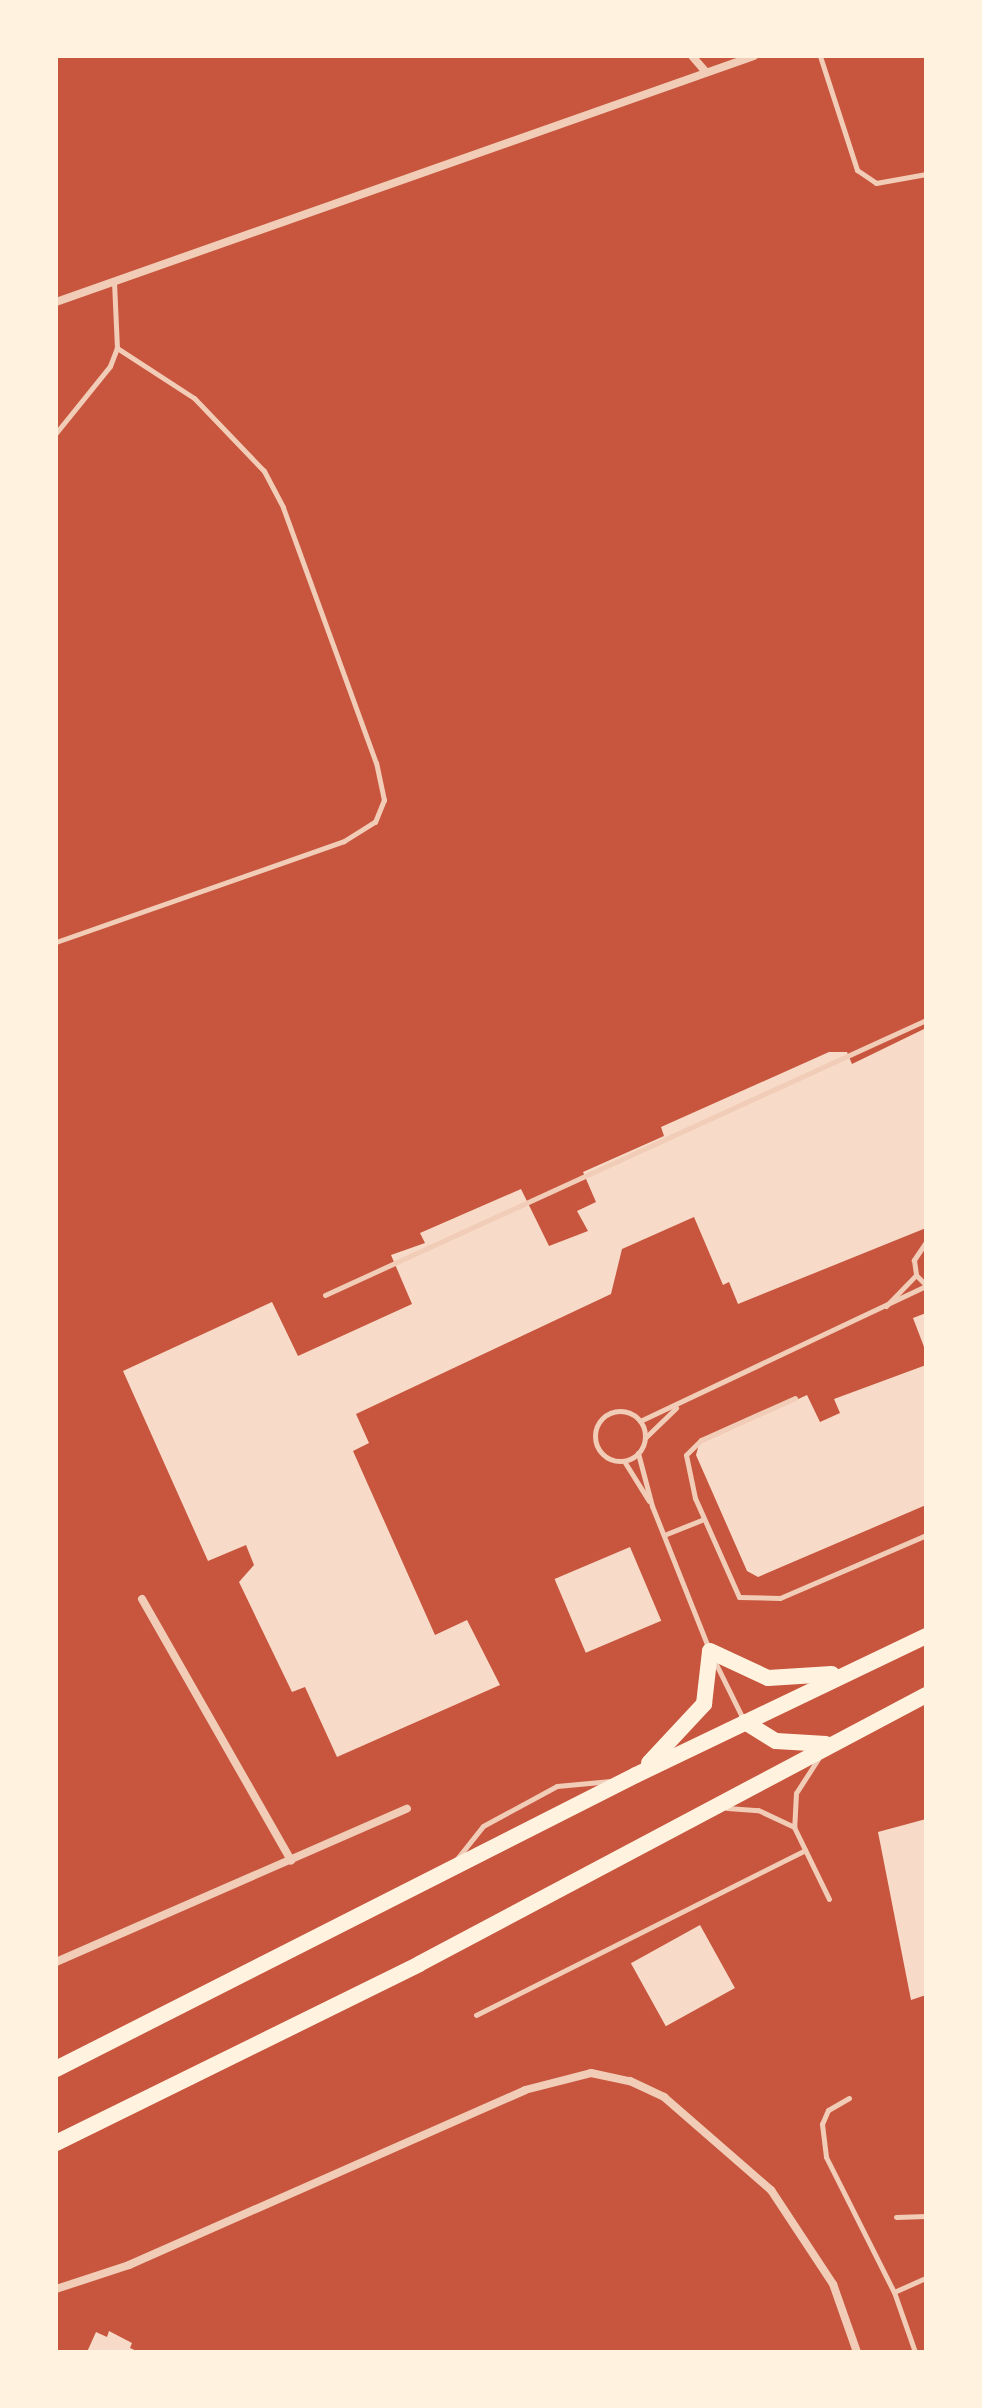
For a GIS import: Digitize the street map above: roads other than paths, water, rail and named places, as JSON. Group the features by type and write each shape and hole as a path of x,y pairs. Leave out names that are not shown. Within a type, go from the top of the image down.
{"highway":[{"path":"56,2069 632,1778 926,1636"},
{"path":"632,1778 684,1731 704,1704 710,1651 768,1678 847,1672"},
{"path":"56,2143 419,1964 926,1695"},
{"path":"745,1722 776,1741 827,1745"}],"street":[{"path":"692,56 706,72"},
{"path":"56,302 754,56"},
{"path":"142,1599 291,1860"},
{"path":"56,1962 407,1809"},
{"path":"56,2289 129,2265 525,2090 591,2073 630,2081 664,2097 771,2190 833,2284 857,2352"}],"lane":[{"path":"820,56 857,170 876,183 926,174"},
{"path":"57,430 110,366 117,348 114,281"},
{"path":"56,942 344,841 375,822 384,800 376,763 283,507 264,471 194,398 117,348"},
{"path":"325,1295 926,1020"},
{"path":"680,1404 645,1437 638,1453 624,1461 609,1458 598,1448 598,1425 617,1411 640,1421 882,1309 926,1285 916,1275 914,1260 926,1242"},
{"path":"882,1309 916,1275"},
{"path":"795,1398 689,1448 685,1462 732,1589 754,1600 780,1598 926,1535"},
{"path":"640,1421 645,1437"},
{"path":"638,1453 652,1506 710,1651 745,1722"},
{"path":"624,1461 652,1506"},
{"path":"664,1535 704,1519"},
{"path":"827,1745 796,1793 794,1827 829,1899"},
{"path":"442,1875 483,1826 557,1786 632,1778"},
{"path":"710,1808 758,1810 794,1827"},
{"path":"476,2015 805,1850"},
{"path":"849,2098 828,2110 822,2124 826,2157 894,2292 915,2352"},
{"path":"896,2217 926,2216"},
{"path":"894,2292 926,2278"}]}
